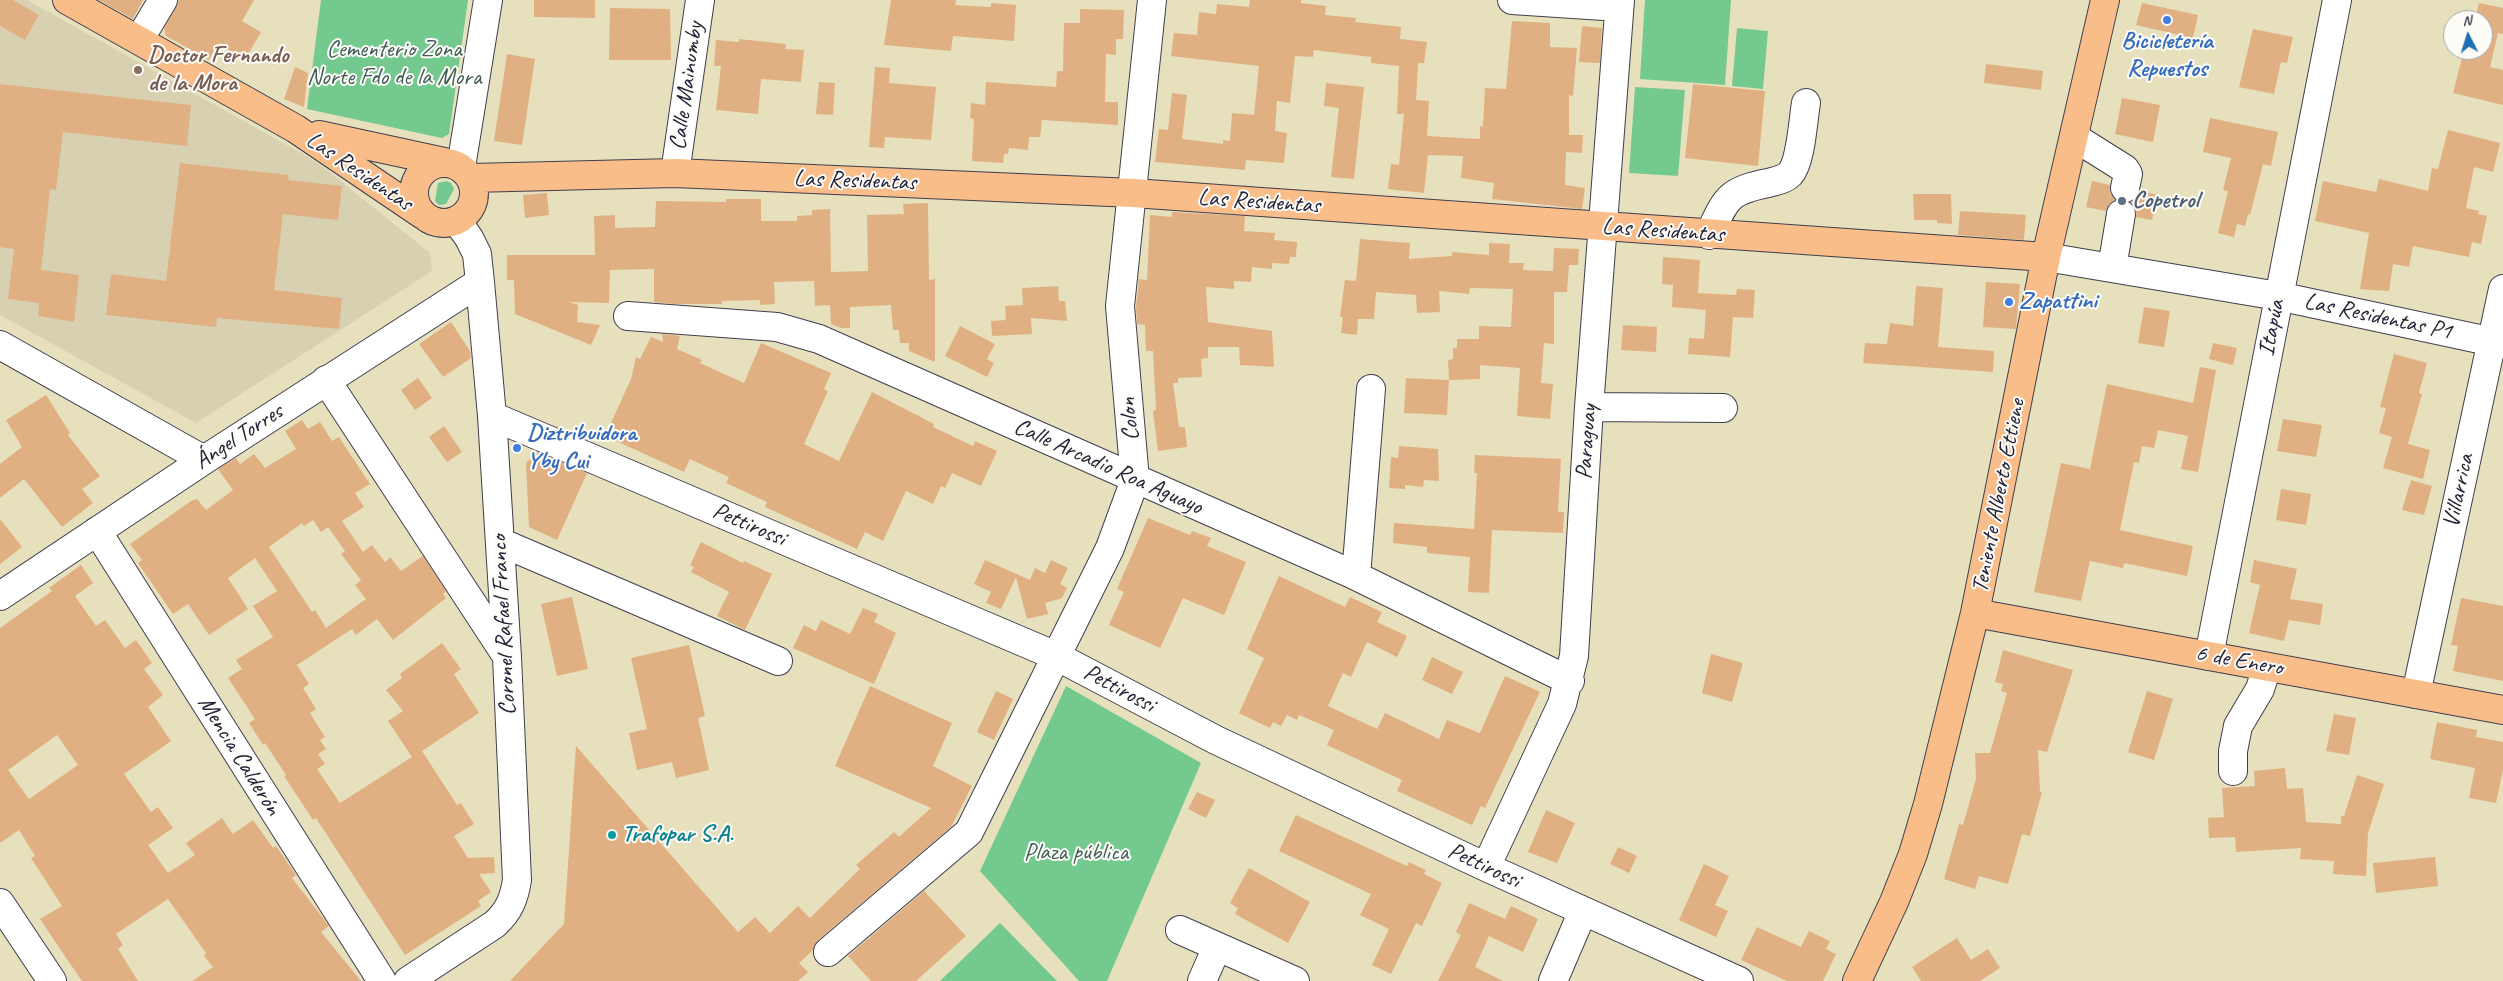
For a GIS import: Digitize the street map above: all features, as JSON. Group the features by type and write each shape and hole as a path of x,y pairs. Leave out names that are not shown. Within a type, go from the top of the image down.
{"main road":[{"name":"Las Residentas","path":"67,0 296,129 423,215"},
{"name":"Teniente Alberto Ettiene","path":"1857,981 1894,902 1913,854 1975,613 2046,257 2105,0"},
{"name":"Las Residentas","path":"296,129 459,169 675,173 1133,193 1709,235 2046,257"},
{"path":"425,169 459,169 475,188 475,197 466,215 457,221 439,223 423,215 414,196 414,186 425,169"},
{"name":"6 de Enero","path":"1975,613 2503,710"}],"street":[{"path":"140,40 163,0"},
{"path":"459,169 488,0"},
{"name":"Calle Mainumby","path":"675,173 700,0"},
{"name":"Colon","path":"828,952 969,832 1110,548 1135,480 1120,306 1152,0"},
{"path":"1512,0 1620,4"},
{"name":"Itapúa","path":"2209,656 2337,0"},
{"name":"Paraguay","path":"1486,867 1562,704 1570,681 1574,656 1589,407 1620,4"},
{"path":"1709,235 1722,206 1734,193 1749,187 1778,181 1789,175 1796,165 1806,103"},
{"path":"2074,137 2125,169 2128,174 2112,268"},
{"name":"Coronel Rafael Franco","path":"408,981 495,924 506,913 514,898 517,880 500,542 492,416 480,282 477,254 457,221"},
{"name":"Las Residentas P1","path":"2046,257 2278,296 2497,343"},
{"name":"Ángel Torres","path":"0,596 326,380 480,282"},
{"name":"Villarrica","path":"2416,694 2497,343 2503,289"},
{"name":"Calle Arcadio Roa Aguayo","path":"628,316 777,327 798,332 1356,576 1570,681"},
{"path":"0,345 204,460"},
{"path":"326,380 507,657"},
{"path":"1356,576 1371,389"},
{"path":"1589,407 1722,408"},
{"name":"Pettirossi","path":"492,416 1056,656 1216,740 1486,867 1739,981"},
{"name":"Mencia Calderón","path":"97,531 382,981"},
{"path":"500,542 778,661"},
{"path":"2233,771 2233,751 2238,726 2260,690 2267,666"},
{"path":"0,903 52,981"},
{"path":"1553,981 1583,911"},
{"path":"1180,930 1295,981"},
{"path":"1202,981 1218,947"}],"shaded area":[{"path":"0,0 27,0 317,162 430,253 432,271 196,423 0,315"}],"green space":[{"name":"Cementerio Zona Norte Fdo de la Mora","path":"321,0 468,0 449,134 442,138 307,109"},
{"path":"1645,0 1731,0 1725,85 1640,79"},
{"path":"1737,28 1768,31 1763,89 1732,86"},
{"path":"1635,87 1685,90 1678,176 1629,173"},
{"path":"446,181 451,183 454,189 446,204 439,205 435,201 438,183"},
{"name":"Plaza pública","path":"1066,686 1201,763 1107,981 1079,981 980,871"},
{"path":"1000,923 1057,981 940,981"}],"building":[{"path":"0,0 13,0 39,15 25,40 0,26"},
{"path":"99,0 143,0 133,19"},
{"path":"179,0 254,0 242,21 261,32 245,60 218,44 209,60 166,36 164,28"},
{"path":"534,0 595,0 595,18 534,17"},
{"path":"891,0 956,0 955,5 991,7 991,3 1016,5 1014,41 953,36 951,51 884,45"},
{"path":"1250,0 1301,0 1301,3 1326,6 1325,15 1356,18 1355,22 1401,27 1400,39 1427,42 1424,63 1418,63 1416,100 1429,101 1427,136 1480,139 1480,126 1483,127 1485,88 1506,89 1512,21 1550,23 1550,47 1577,48 1573,96 1569,95 1569,135 1583,135 1582,153 1566,152 1565,185 1585,188 1582,209 1492,199 1494,183 1461,178 1463,156 1428,155 1424,193 1388,189 1391,164 1399,165 1404,114 1397,114 1399,66 1371,63 1371,57 1314,50 1313,57 1295,56 1290,103 1277,101 1275,131 1287,133 1284,163 1246,160 1245,170 1155,162 1159,129 1168,130 1172,93 1187,95 1182,139 1223,144 1223,140 1230,141 1232,113 1254,115 1259,66 1171,56 1174,33 1197,35 1199,12 1216,14 1217,4 1249,7"},
{"name":"Bicicletería Repuestos","path":"2142,3 2198,15 2193,38 2136,25"},
{"path":"2479,3 2503,8 2503,34 2498,33 2493,54 2493,10 2477,10"},
{"path":"610,8 670,9 671,60 609,60"},
{"path":"1080,9 1124,10 1123,39 1116,39 1116,55 1106,54 1105,102 1118,102 1118,125 1042,120 1040,137 1029,137 1028,150 1009,148 1008,154 1004,154 1003,163 972,161 974,119 970,118 971,103 985,105 986,82 1056,87 1057,71 1063,71 1064,23 1080,23"},
{"path":"1582,26 1602,28 1600,63 1579,62"},
{"path":"2253,29 2293,37 2287,63 2281,62 2274,94 2239,87"},
{"path":"739,39 786,44 785,49 804,50 801,82 761,79 758,114 716,110 721,66 714,66 716,40 739,42"},
{"path":"507,54 535,59 522,145 494,141"},
{"path":"2461,60 2492,60 2490,67 2503,70 2503,105 2453,93"},
{"path":"1986,64 2043,71 2041,90 1984,83"},
{"path":"295,67 308,73 304,107 284,99"},
{"path":"875,67 890,68 889,83 936,87 931,140 885,137 884,148 869,147"},
{"path":"819,82 835,83 833,115 816,114"},
{"path":"1326,83 1364,87 1354,179 1331,177 1339,108 1324,106"},
{"path":"0,84 191,105 187,146 63,132 56,190 50,189 41,270 79,275 74,322 38,316 39,303 8,299 14,249 0,247"},
{"path":"1693,84 1765,91 1758,166 1685,158"},
{"path":"2122,98 2160,105 2153,142 2115,134"},
{"path":"2210,118 2278,132 2271,166 2263,164 2250,215 2248,214 2245,226 2237,224 2234,237 2218,233 2228,191 2223,190 2231,158 2203,152"},
{"path":"2448,130 2500,143 2493,172 2474,167 2466,208 2479,211 2478,214 2487,216 2481,244 2472,242 2469,257 2413,246 2409,267 2393,264 2389,291 2360,289 2369,233 2315,221 2323,181 2376,192 2379,179 2428,191 2432,168 2438,169"},
{"path":"180,163 289,175 288,180 342,186 338,220 283,214 274,290 342,298 339,329 217,318 216,327 106,315 111,274 166,281"},
{"path":"2092,181 2110,185 2110,193 2115,200 2109,204 2106,211 2086,207"},
{"path":"2140,191 2158,195 2152,220 2136,217 2136,209 2131,202 2137,198"},
{"path":"547,193 549,215 525,218 523,195"},
{"path":"1913,194 1951,194 1952,224 1937,223 1937,220 1914,220"},
{"path":"726,199 761,199 761,221 797,221 797,216 812,215 812,210 830,209 831,272 868,271 867,215 904,214 903,204 928,203 929,280 935,279 935,362 909,351 909,343 900,343 899,330 893,330 891,305 850,307 850,328 841,328 831,324 830,305 815,306 814,281 774,282 775,304 760,305 760,300 722,301 722,304 676,304 654,302 654,269 610,270 609,303 570,302 578,305 577,322 600,325 591,345 515,314 514,280 507,280 507,255 595,255 594,216 615,215 615,228 655,227 656,201 726,202"},
{"path":"1960,211 2026,215 2024,240 1958,235"},
{"path":"1172,212 1245,216 1244,231 1275,233 1274,240 1297,242 1296,257 1290,257 1289,264 1272,263 1272,269 1252,267 1251,282 1234,281 1234,289 1206,287 1208,322 1272,331 1274,367 1240,365 1239,347 1208,347 1208,358 1201,359 1202,377 1178,378 1178,383 1173,383 1179,427 1185,427 1187,447 1158,451 1153,411 1156,410 1153,351 1146,351 1145,325 1137,324 1136,306 1139,279 1147,280 1150,215 1172,217"},
{"path":"1360,239 1410,243 1409,259 1452,256 1452,252 1489,255 1489,243 1510,244 1509,263 1524,263 1523,270 1553,271 1554,248 1579,249 1578,265 1569,265 1567,292 1554,292 1554,344 1544,343 1541,383 1553,384 1550,419 1517,416 1520,368 1480,365 1480,379 1449,380 1448,360 1453,359 1453,348 1457,348 1457,339 1479,339 1479,326 1511,327 1513,289 1470,288 1469,294 1439,291 1440,312 1417,313 1416,295 1376,292 1374,319 1358,319 1357,335 1341,333 1343,317 1340,317 1345,280 1356,281"},
{"path":"1663,257 1700,260 1698,293 1736,295 1737,289 1755,290 1753,318 1733,317 1730,357 1688,354 1689,338 1704,339 1706,310 1672,307 1673,285 1662,284"},
{"path":"1986,282 2020,284 2016,329 1983,327"},
{"path":"1058,286 1059,301 1065,301 1067,321 1031,318 1032,334 992,336 991,321 1006,320 1005,306 1023,305 1022,288"},
{"path":"1916,286 1943,288 1938,347 1994,351 1993,372 1863,363 1865,343 1887,344 1890,323 1913,326"},
{"path":"2144,307 2170,311 2164,347 2138,343"},
{"path":"451,322 470,351 471,358 443,377 419,344"},
{"path":"1623,325 1657,327 1656,352 1621,350"},
{"path":"960,326 995,344 987,359 994,363 987,377 945,356"},
{"path":"662,334 680,336 677,349 702,360 700,363 744,383 761,343 831,373 824,389 828,391 804,444 839,461 872,392 934,424 933,427 973,446 975,441 997,451 981,486 952,473 945,488 941,486 933,504 906,491 883,541 865,532 857,549 765,507 767,502 726,483 729,477 690,459 684,472 605,436 631,379 636,357 640,359 651,337 663,342"},
{"path":"2213,343 2237,348 2233,365 2209,359"},
{"path":"2394,354 2427,363 2419,393 2422,394 2408,444 2430,450 2423,479 2383,468 2392,437 2379,433 2386,408 2380,407"},
{"path":"2200,367 2216,370 2198,472 2181,469 2188,436 2158,430 2154,448 2142,446 2139,463 2134,462 2120,530 2193,546 2187,576 2124,563 2123,568 2090,561 2081,601 2034,592 2061,463 2090,469 2107,384 2193,403"},
{"path":"418,378 432,398 415,410 401,390"},
{"path":"1406,378 1449,380 1447,415 1404,413"},
{"path":"46,395 70,433 68,435 100,476 82,489 93,503 62,527 24,479 0,498 0,464 22,447 6,420"},
{"path":"2283,419 2322,425 2316,457 2277,451"},
{"path":"302,420 308,429 320,422 332,441 339,437 370,484 355,493 364,507 342,521 363,552 372,545 385,562 390,557 401,571 423,556 446,591 443,594 446,598 393,640 377,619 356,635 352,629 297,665 309,684 303,688 316,709 310,713 325,737 320,740 326,749 318,754 325,764 317,769 340,803 412,757 388,721 403,711 386,690 402,678 400,674 442,643 461,669 454,674 479,713 422,751 457,805 461,803 474,824 454,836 468,858 494,857 495,873 479,874 491,892 478,901 481,906 405,955 316,818 313,820 265,743 263,745 249,723 255,719 228,678 242,669 236,660 273,637 253,606 277,591 255,558 228,578 248,609 209,635 188,604 173,614 138,563 142,560 130,544 191,501 197,499 206,510 233,490 218,469 236,458 240,464 254,454 265,468 296,449 285,431","holes":["313,520 321,532 328,527 345,551 341,554 361,580 355,585 366,599 326,628 315,610 312,612 269,547 302,523 304,526"]},
{"path":"444,426 462,452 447,462 429,437"},
{"path":"1399,446 1438,449 1439,481 1424,480 1423,487 1405,485 1405,489 1389,488 1391,457 1398,458"},
{"path":"538,452 587,473 557,540 529,527 526,463"},
{"path":"1475,455 1561,459 1558,512 1564,512 1563,533 1492,530 1489,593 1468,592 1470,557 1427,553 1427,547 1393,543 1394,523 1474,529 1477,473 1474,473"},
{"path":"2411,480 2432,486 2424,515 2402,510"},
{"path":"2281,489 2311,494 2306,525 2276,520"},
{"path":"1148,518 1190,535 1192,531 1211,538 1207,546 1246,562 1224,615 1183,598 1160,648 1109,625 1124,592 1117,589"},
{"path":"0,519 22,547 0,564"},
{"path":"701,542 743,563 744,561 772,574 745,630 717,616 729,592 691,572 694,567 690,565"},
{"path":"985,560 1030,580 1035,568 1045,573 1051,560 1068,568 1060,584 1067,588 1062,598 1045,603 1048,614 1027,619 1016,577 1001,609 986,603 991,592 974,584"},
{"path":"2254,560 2297,569 2290,599 2323,604 2320,625 2289,620 2284,641 2249,633 2260,585 2250,582"},
{"path":"81,565 93,583 75,596 96,626 105,620 125,648 136,640 152,663 144,669 163,695 148,707 171,741 124,774 151,812 158,807 173,828 148,845 168,873 195,855 186,843 222,818 233,834 253,820 273,848 276,846 296,875 292,878 329,926 321,932 361,981 192,981 213,967 204,956 206,953 168,899 116,934 123,945 118,949 138,981 82,981 40,919 62,906 31,858 35,856 19,830 0,843 0,628 52,591 49,588","holes":["57,735 78,765 29,799 8,770"]},
{"path":"1279,576 1345,607 1350,597 1382,612 1377,622 1407,636 1397,657 1367,642 1351,677 1343,673 1328,706 1377,729 1385,713 1439,739 1447,720 1480,733 1505,676 1540,692 1485,808 1481,806 1472,825 1397,791 1402,780 1327,745 1334,730 1299,715 1297,720 1287,715 1281,726 1273,722 1270,728 1239,713 1264,658 1247,649"},
{"path":"572,597 588,669 557,676 541,604"},
{"path":"2461,598 2503,606 2503,681 2453,671 2458,646 2451,645"},
{"path":"863,608 878,614 874,622 896,633 874,684 793,648 804,625 816,631 821,620 850,634"},
{"path":"689,645 705,716 698,718 709,770 676,778 672,762 637,770 629,733 647,729 631,658"},
{"path":"2003,650 2073,670 2047,752 2038,750 2040,792 2042,792 2030,836 2022,834 2008,884 1979,876 1975,889 1944,879 1959,824 1963,825 1976,779 1975,753 1990,753 2007,693 2001,691 2003,684 1995,682"},
{"path":"1711,654 1743,663 1732,702 1702,693"},
{"path":"1432,657 1463,672 1452,694 1422,680"},
{"name":"Trafopar S.A.","path":"870,686 952,723 933,766 972,786 951,827 818,940 813,950 799,963 808,972 798,981 510,981 564,924 576,746 738,932 755,917 770,933 798,906 810,918 860,869 856,865 894,832 899,837 931,808 835,766"},
{"path":"996,691 1013,699 994,740 977,732"},
{"path":"2147,691 2173,699 2154,760 2128,752"},
{"path":"2334,714 2356,718 2349,755 2326,751"},
{"path":"2437,722 2477,730 2476,737 2503,742 2503,770 2496,803 2469,798 2475,768 2430,759"},
{"path":"2285,768 2287,789 2303,788 2306,822 2341,824 2341,816 2344,816 2357,775 2384,784 2368,833 2366,876 2333,874 2334,861 2300,859 2301,848 2236,852 2235,837 2209,838 2208,818 2224,817 2222,788 2255,786 2254,771"},
{"path":"1197,792 1215,800 1206,818 1188,809"},
{"path":"1546,810 1575,823 1557,863 1528,852"},
{"path":"1296,815 1407,866 1409,862 1426,870 1424,874 1442,883 1422,926 1416,923 1391,974 1372,965 1389,929 1360,915 1371,894 1279,851"},
{"path":"1618,847 1637,856 1629,873 1610,864"},
{"path":"2435,857 2438,886 2376,893 2373,863"},
{"path":"1704,864 1729,876 1715,905 1728,911 1716,937 1679,920"},
{"path":"1249,868 1310,902 1288,943 1235,914 1238,908 1230,903"},
{"path":"924,891 966,936 916,981 871,981 848,956"},
{"path":"1469,903 1505,919 1511,906 1538,919 1523,952 1489,936 1475,967 1503,981 1438,981 1461,935 1456,932"},
{"path":"1757,927 1801,947 1809,931 1830,941 1826,949 1836,954 1823,981 1787,981 1741,960"},
{"path":"1957,938 1971,960 1988,949 2000,968 1980,981 1921,981 1912,967"}],"place":[{"name":"Bicicletería Repuestos","path":"2167,20"},
{"name":"Doctor Fernando de la Mora","path":"138,70"},
{"name":"Copetrol","path":"2122,201"},
{"name":"Zapattini","path":"2009,302"},
{"name":"Diztribuidora Yby Cui","path":"517,448"},
{"name":"Trafopar S.A.","path":"612,835"}]}
